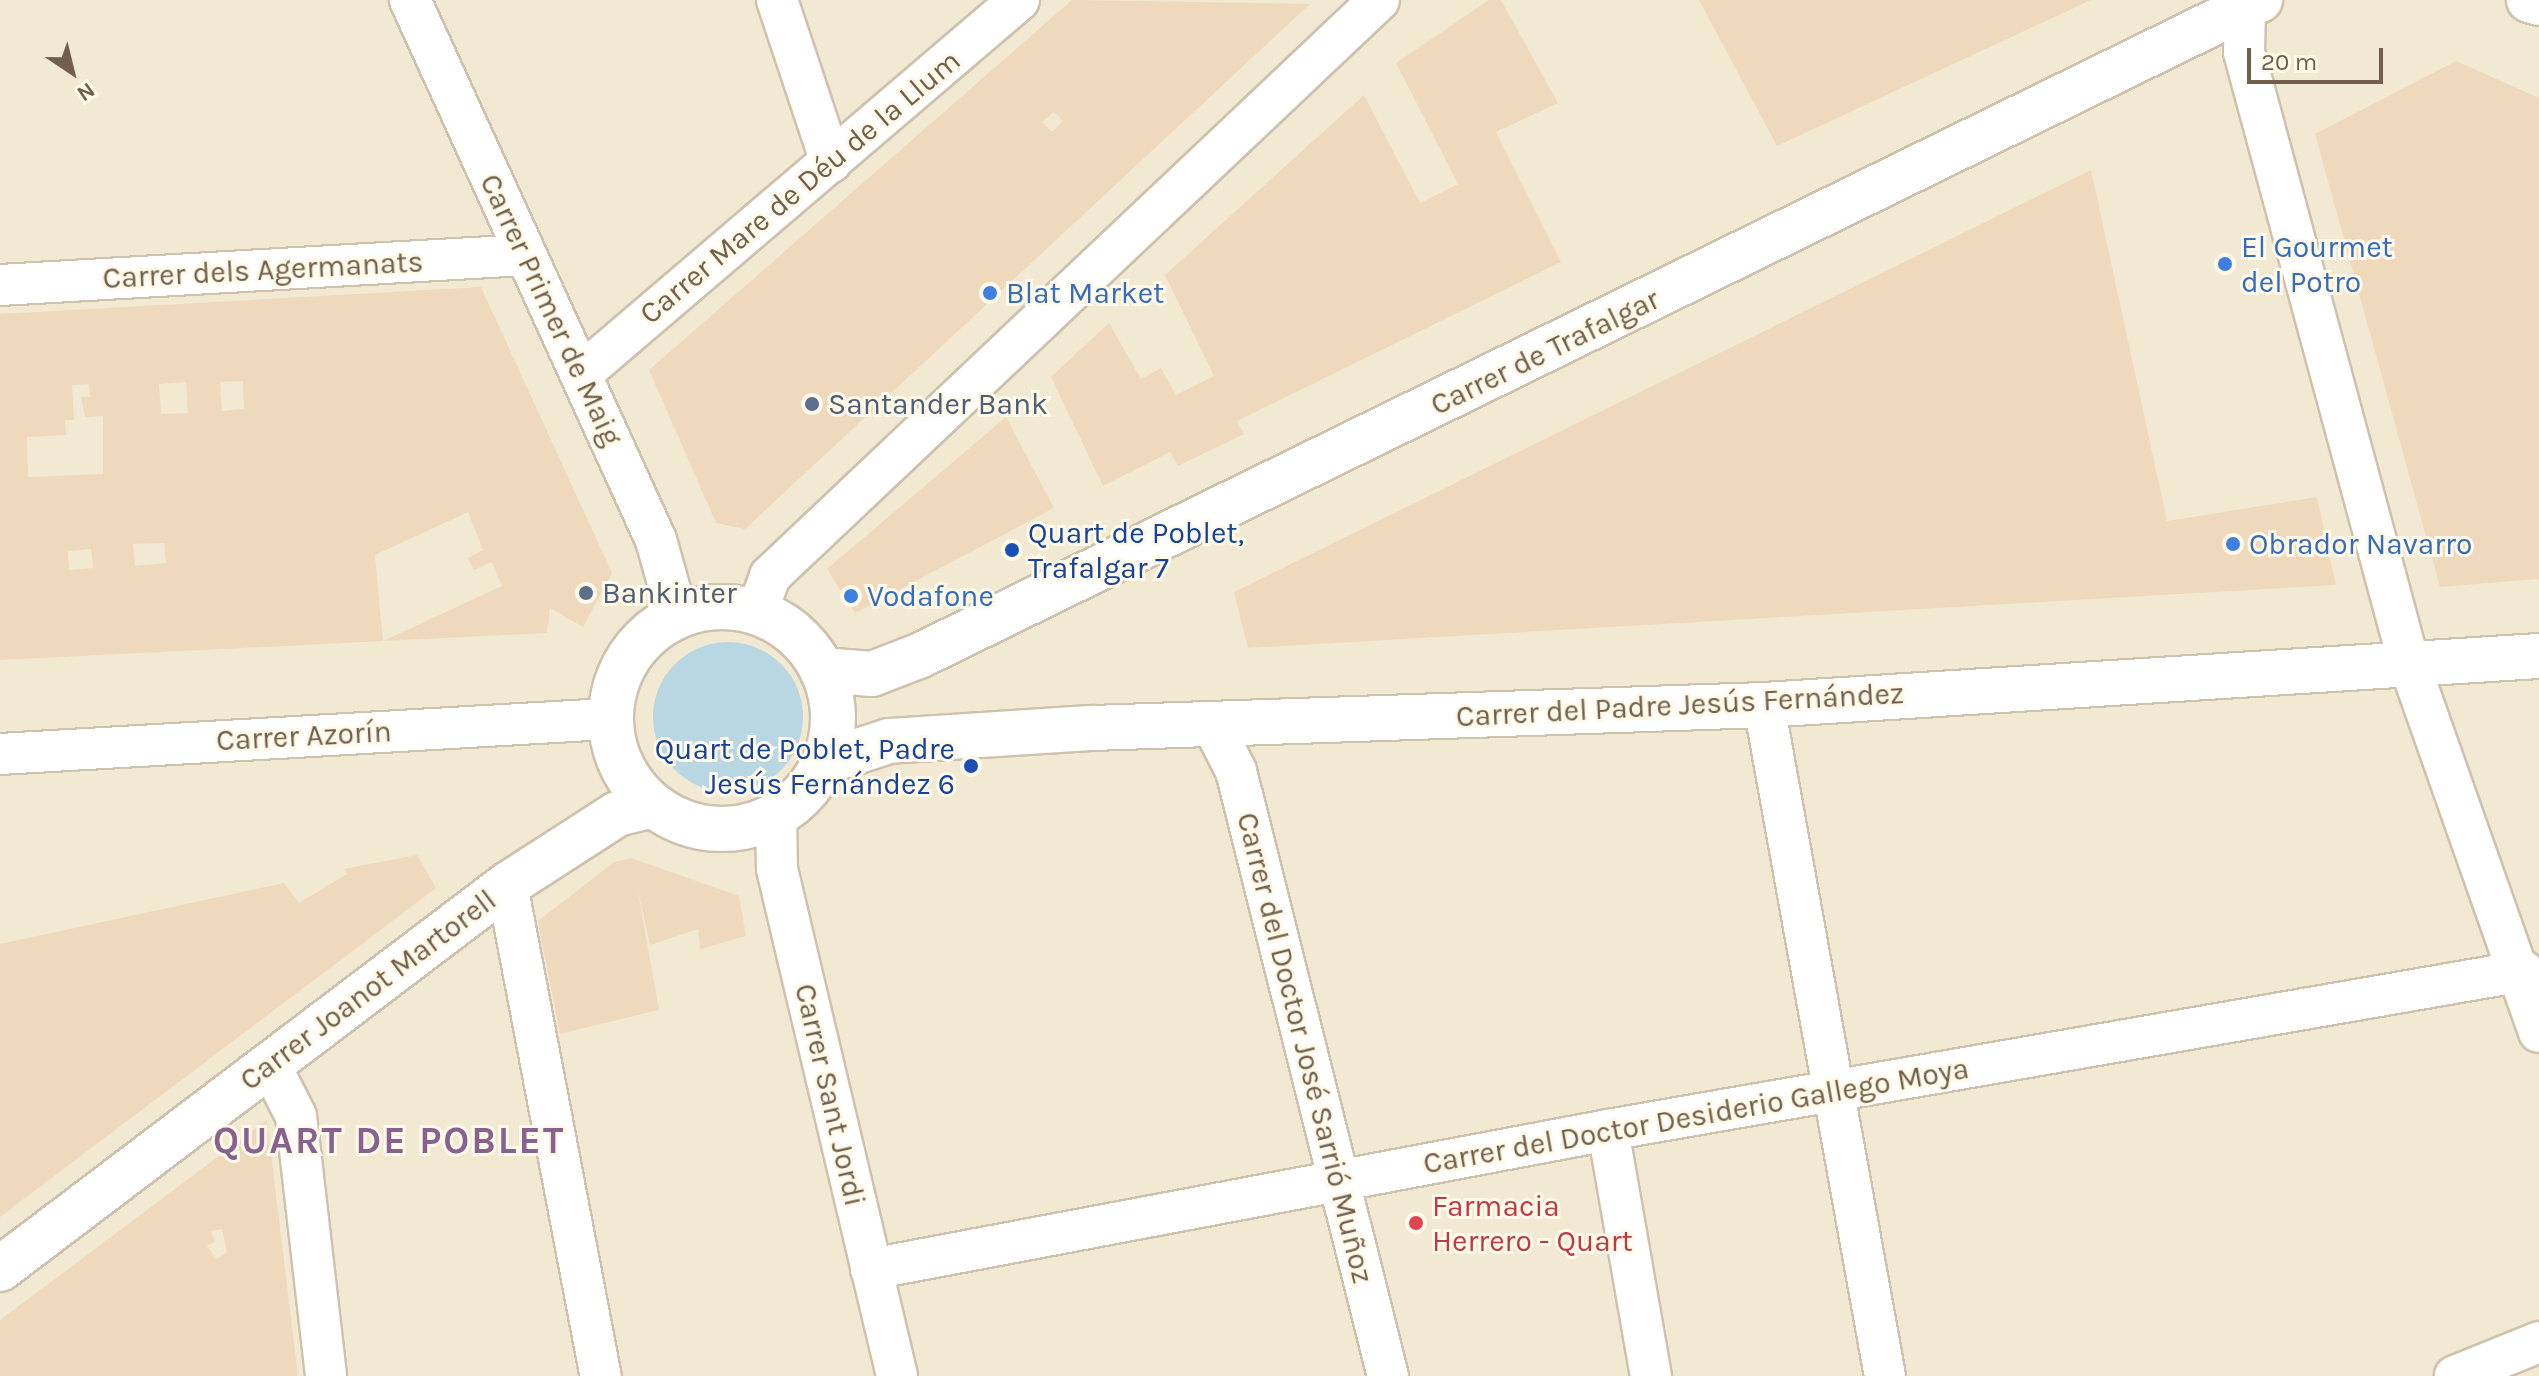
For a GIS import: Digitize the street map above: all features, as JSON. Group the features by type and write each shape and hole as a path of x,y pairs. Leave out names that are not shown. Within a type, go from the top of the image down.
{"street":[{"name":"Carrer Primer de Maig","path":"410,0 663,559 672,597 665,624"},
{"path":"777,0 831,162"},
{"name":"Carrer Mare de Déu de la Llum","path":"581,374 1019,0"},
{"path":"2529,0 2539,3"},
{"path":"766,616 761,601 770,576 1376,1"},
{"path":"2253,5 2244,52 2409,663 2523,971 2539,1032"},
{"name":"Carrer de Trafalgar","path":"822,670 856,676 908,661 2253,5"},
{"name":"Carrer dels Agermanats","path":"0,285 525,255"},
{"path":"507,885 595,800 612,739 620,676 665,624 714,607 766,616 810,649 839,709 824,762 776,813 702,827 653,805 612,739"},
{"name":"Carrer del Padre Jesús Fernández","path":"824,762 889,741 1212,724 1764,705 2539,656"},
{"path":"1764,705 1885,1376"},
{"name":"Carrer del Doctor José Sarrió Muñoz","path":"1212,724 1236,771 1388,1376"},
{"name":"Carrer Azorín","path":"0,754 612,739"},
{"path":"507,885 617,814 653,805"},
{"name":"Carrer Sant Jordi","path":"776,813 777,869 897,1376"},
{"path":"507,885 601,1376"},
{"name":"Carrer Joanot Martorell","path":"0,1269 507,885"},
{"name":"Carrer del Doctor Desiderio Gallego Moya","path":"871,1269 1608,1130 2523,971"},
{"path":"269,1063 296,1116 326,1376"},
{"path":"1608,1130 1651,1376"},
{"path":"2455,1376 2539,1342"}],"shaded area":[{"path":"0,0 2539,0 2539,1376 0,1376"}],"water":[{"path":"728,642 757,648 781,664 797,688 803,717 797,746 781,770 757,786 728,792 699,786 675,770 659,746 653,717 659,688 675,664 699,648"}],"building":[{"path":"1072,0 1310,4 745,529 716,523 649,370","holes":["1054,112 1063,121 1052,132 1042,122"]},
{"path":"1489,0 1501,0 1558,103 1496,132 1561,262 1237,421 1244,434 1178,466 1170,452 1103,486 1051,377 1109,323 1141,379 1161,368 1176,395 1214,376 1165,275 1364,95 1420,203 1458,184 1396,63"},
{"path":"1699,0 2091,0 1777,146"},
{"path":"2456,61 2539,98 2539,579 2440,587 2315,134"},
{"path":"2091,170 2167,521 2317,497 2336,585 1248,648 1234,592"},
{"path":"481,287 612,573 583,627 550,608 547,633 0,660 0,314","holes":["243,381 244,409 222,411 220,382","186,382 188,413 161,414 159,384","89,384 90,397 81,397 85,417 103,416 103,474 28,477 27,437 66,435 65,420 74,420 72,385","468,512 483,550 468,558 474,570 492,562 502,586 383,641 375,555","164,543 166,563 135,566 133,544","91,549 93,568 69,570 68,551"]},
{"path":"1006,417 1054,508 855,613 827,569"},
{"path":"417,855 436,888 0,1217 0,944 284,883 299,903 347,874 344,869"},
{"path":"631,858 739,896 746,936 700,949 698,929 650,945 637,887 659,1010 560,1034 538,921 614,862"},
{"path":"267,1120 298,1376 0,1376 0,1320","holes":["222,1229 227,1252 217,1259 207,1246 215,1242 211,1231"]}],"place":[{"name":"El Gourmet del Potro","path":"2225,264"},
{"name":"Blat Market","path":"990,293"},
{"name":"Santander Bank","path":"812,404"},
{"name":"Obrador Navarro","path":"2233,544"},
{"name":"Quart de Poblet, Trafalgar 7","path":"1012,550"},
{"name":"Bankinter","path":"586,593"},
{"name":"Vodafone","path":"851,596"},
{"name":"Quart de Poblet, Padre Jesús Fernández 6","path":"971,766"},
{"name":"Farmacia Herrero - Quart","path":"1416,1223"}],"district":[{"name":"QUART DE POBLET","path":"389,1141"}]}
